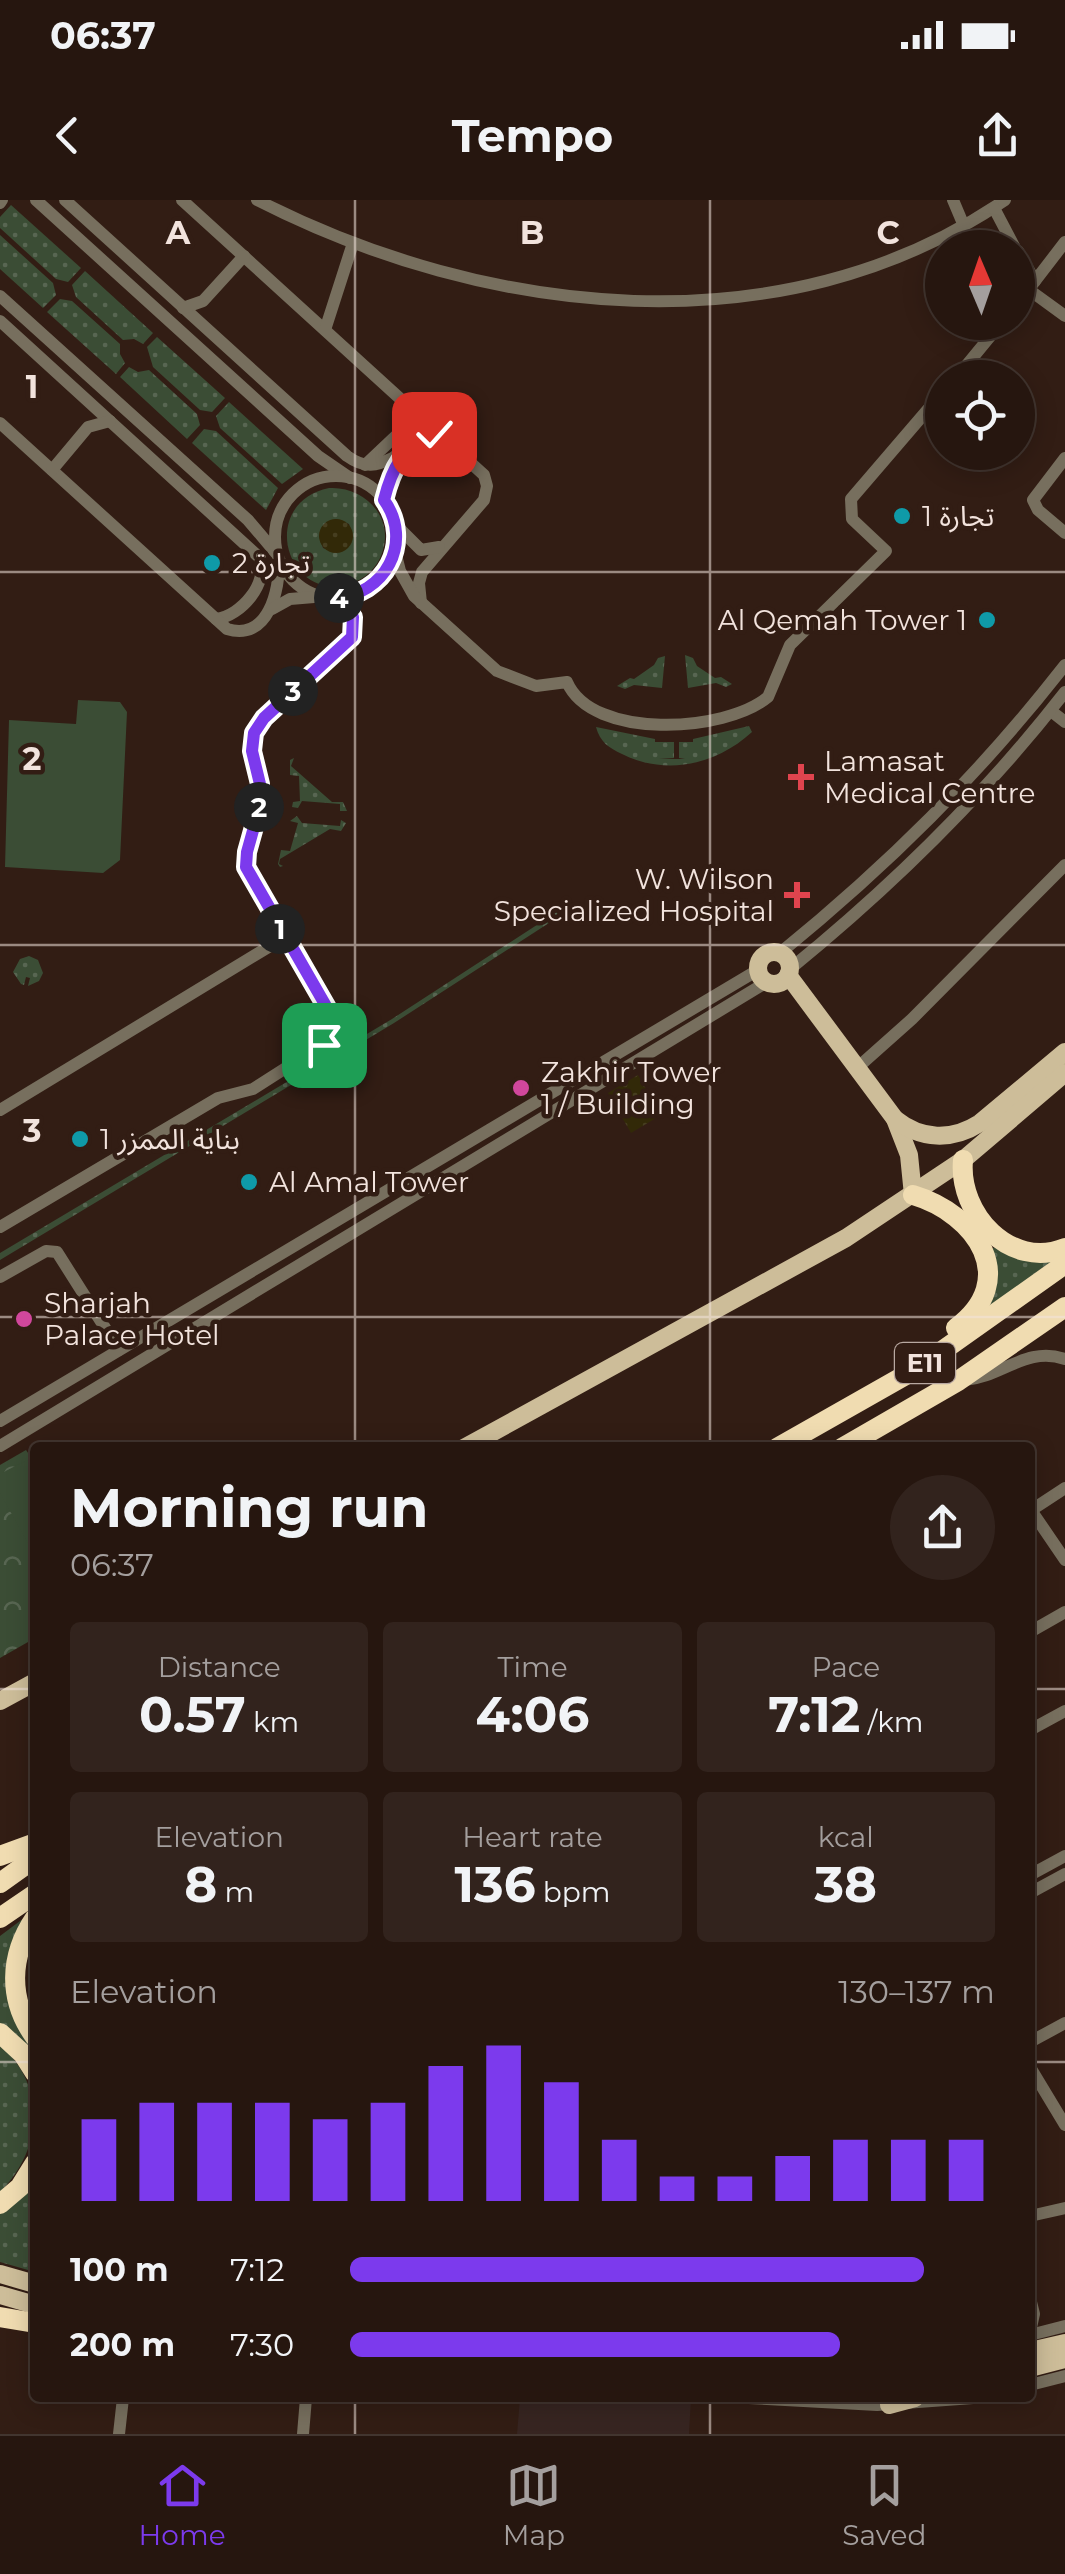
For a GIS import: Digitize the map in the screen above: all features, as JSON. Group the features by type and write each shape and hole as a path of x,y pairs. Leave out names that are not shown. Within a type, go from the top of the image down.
{"highway":[{"path":"964,1160 963,1179 972,1206 1002,1242 1036,1254 1065,1248"},
{"path":"913,1195 941,1206 963,1224 985,1254 989,1277 980,1307 940,1341 918,1368"},
{"name":"E11","path":"788,1442 918,1368 1065,1264"},
{"name":"E11","path":"852,1442 958,1380 1065,1306"},
{"path":"0,1856 30,1846"},
{"path":"0,1882 30,1861"},
{"path":"0,1918 30,1897"},
{"path":"30,1926 22,1939 15,1976 21,2013 30,2028"},
{"path":"0,2033 30,2065"},
{"path":"0,2204 20,2187 30,2171"},
{"path":"1,2317 30,2322"}],"main road":[{"path":"789,972 782,982 762,976 764,955 780,952 788,959 789,972 895,1119 909,1155 913,1195"},
{"path":"895,1119 924,1134 941,1136 966,1131 1065,1052"},
{"path":"475,1442 830,1247 964,1160 1065,1073"},
{"path":"0,1701 30,1685"},
{"path":"0,2274 30,2283"},
{"path":"0,2295 30,2304"},
{"path":"1035,2351 1065,2343"},
{"path":"1035,2367 1065,2359"},
{"path":"889,2405 900,2402"}],"street":[{"path":"36,200 318,456 367,485 384,500 396,524 421,550 430,551 446,544"},
{"path":"64,200 347,456 375,467 439,433"},
{"path":"182,200 480,471 487,486 481,504 422,572 421,603"},
{"path":"258,200 353,243 435,270 524,289 609,300 686,302 777,292 836,279 899,257 995,207 1006,230"},
{"path":"955,200 969,223"},
{"path":"53,217 95,228"},
{"path":"1035,281 1065,242"},
{"path":"325,330 353,243"},
{"path":"183,308 203,300 244,256"},
{"path":"1035,288 1065,316"},
{"path":"0,296 17,336"},
{"path":"0,296 253,525 300,587 329,597 353,617 352,637 264,718 252,742 260,796 246,867 330,1013 332,1030 324,1045 249,1092 218,1098 0,1227"},
{"path":"200,322 203,300"},
{"path":"0,321 257,554 264,568 258,588 232,614 216,619"},
{"path":"971,360 987,340"},
{"path":"52,470 88,428 92,404"},
{"path":"384,500 402,452 411,408"},
{"path":"363,465 371,462 401,431 411,408"},
{"path":"396,524 395,552 404,580 421,603 497,671 536,686 567,682 581,704 606,715 647,723 713,720 748,708 771,693 782,658 794,639 886,550 852,519 850,499 925,413"},
{"path":"300,414 318,456"},
{"path":"88,428 110,421"},
{"path":"0,423 216,619 230,630 242,632 254,627 266,614 279,588 275,527 291,495 322,478 351,478 378,470 402,452"},
{"path":"1065,458 1033,496 1035,507 1065,533"},
{"path":"215,516 253,525"},
{"path":"266,614 290,600 350,596 372,586 384,574 395,552"},
{"path":"780,952 863,884 965,785 1065,666"},
{"path":"789,972 872,902 952,824 1065,692"},
{"path":"1050,710 1065,722"},
{"path":"952,824 949,814 965,793 965,785"},
{"path":"857,1068 912,1019 1065,865"},
{"path":"0,1110 285,937"},
{"path":"0,1421 762,976"},
{"path":"0,1446 762,976"},
{"path":"0,1277 46,1251 57,1252 119,1350"},
{"path":"958,1380 988,1377 1029,1356 1065,1359"},
{"path":"1035,1507 1065,1488"},
{"path":"1035,1517 1065,1560"},
{"path":"1035,1629 1065,1612"},
{"path":"1035,1727 1065,1711"},
{"path":"1035,1872 1065,1856"},
{"path":"1035,1890 1065,1874"},
{"path":"1035,2039 1065,2023"},
{"path":"1035,2075 1065,2125"},
{"path":"1035,2215 1065,2208"},
{"path":"1035,2315 1049,2330"},
{"path":"1,2317 30,2331"},
{"path":"1035,2333 1065,2326"},
{"path":"1035,2384 1065,2376"},
{"path":"119,2434 123,2402"},
{"path":"302,2434 306,2402"},
{"path":"829,2402 925,2402"}],"shaded area":[{"path":"520,2402 691,2402 689,2434 517,2434"}],"green space":[{"path":"11,205 81,268 68,282 56,279 0,228 0,217"},
{"path":"0,235 53,283 56,295 43,308 0,269"},
{"path":"85,271 153,333 143,344 134,339 123,340 76,297 72,285"},
{"path":"60,299 72,301 120,344 125,363 116,374 47,312"},
{"path":"157,337 225,398 212,412 200,410 153,367 147,347"},
{"path":"129,367 138,372 149,370 197,414 200,425 187,439 120,377"},
{"path":"229,402 303,469 282,484 220,428 216,416"},
{"path":"204,429 216,431 278,488 266,510 192,443"},
{"path":"329,488 342,489 374,506 384,527 385,540 380,558 365,576 350,584 328,586 309,579 296,566 288,549 287,530 293,512 307,497","holes":["336,519 349,524 353,537 336,553 323,548 319,536 324,524"]},
{"path":"685,655 715,678 732,684 688,688"},
{"path":"665,656 662,688 617,686 634,679"},
{"path":"78,700 120,702 127,712 120,860 103,873 5,867 9,720 76,724"},
{"path":"749,726 752,732 723,752 690,764 673,765 639,761 617,752 603,741 596,727 655,742 674,742 674,758 659,759 685,759 679,758 679,742 693,742"},
{"path":"294,758 291,766 332,802 343,802 347,811 340,811 340,804 302,801 298,808 292,807 293,802 300,801 299,776 290,775 290,760"},
{"path":"297,816 302,823 346,823 341,831 330,829 280,859 280,867 278,864 281,850 290,851 298,823 290,821"},
{"path":"566,906 569,910 394,1023 0,1260 0,1253 392,1019"},
{"path":"29,956 38,960 43,973 39,981 28,986 30,978 26,977 24,985 21,984 13,972 20,959"},
{"path":"997,1246 1051,1262 986,1309 990,1250"},
{"path":"26,1450 30,1456 30,1641 0,1658 0,1465"},
{"path":"27,1460 30,1466 29,1545 0,1493 0,1474"},
{"path":"24,1918 10,1947 30,2035 30,2052 0,2023 0,1936"},
{"path":"0,2045 15,2061 30,2092 30,2140 25,2157 0,2192"},
{"path":"30,2182 30,2271 0,2262 0,2212"}],"sand":[{"path":"336,519 348,524 353,536 348,548 336,553 324,548 319,536 324,524"},
{"path":"638,1075 661,1115 631,1133 608,1093"}],"place":[{"name":"تجارة 1","path":"902,516"},
{"name":"تجارة 2","path":"212,563"},
{"name":"Al Qemah Tower 1","path":"987,620"},
{"name":"Lamasat Medical Centre","path":"801,777"},
{"name":"W. Wilson Specialized Hospital","path":"797,895"},
{"name":"Zakhir Tower 1 / Building","path":"521,1088"},
{"name":"بناية الممزر 1","path":"80,1139"},
{"name":"Al Amal Tower","path":"249,1182"},
{"name":"Sharjah Palace Hotel","path":"24,1319"}],"route":[{"path":"324,1045 331,1036 330,1013 246,867 260,796 252,742 264,718 352,637 353,617 334,598 365,590 389,567 397,538 384,500 392,472 406,450 434,434"}]}
